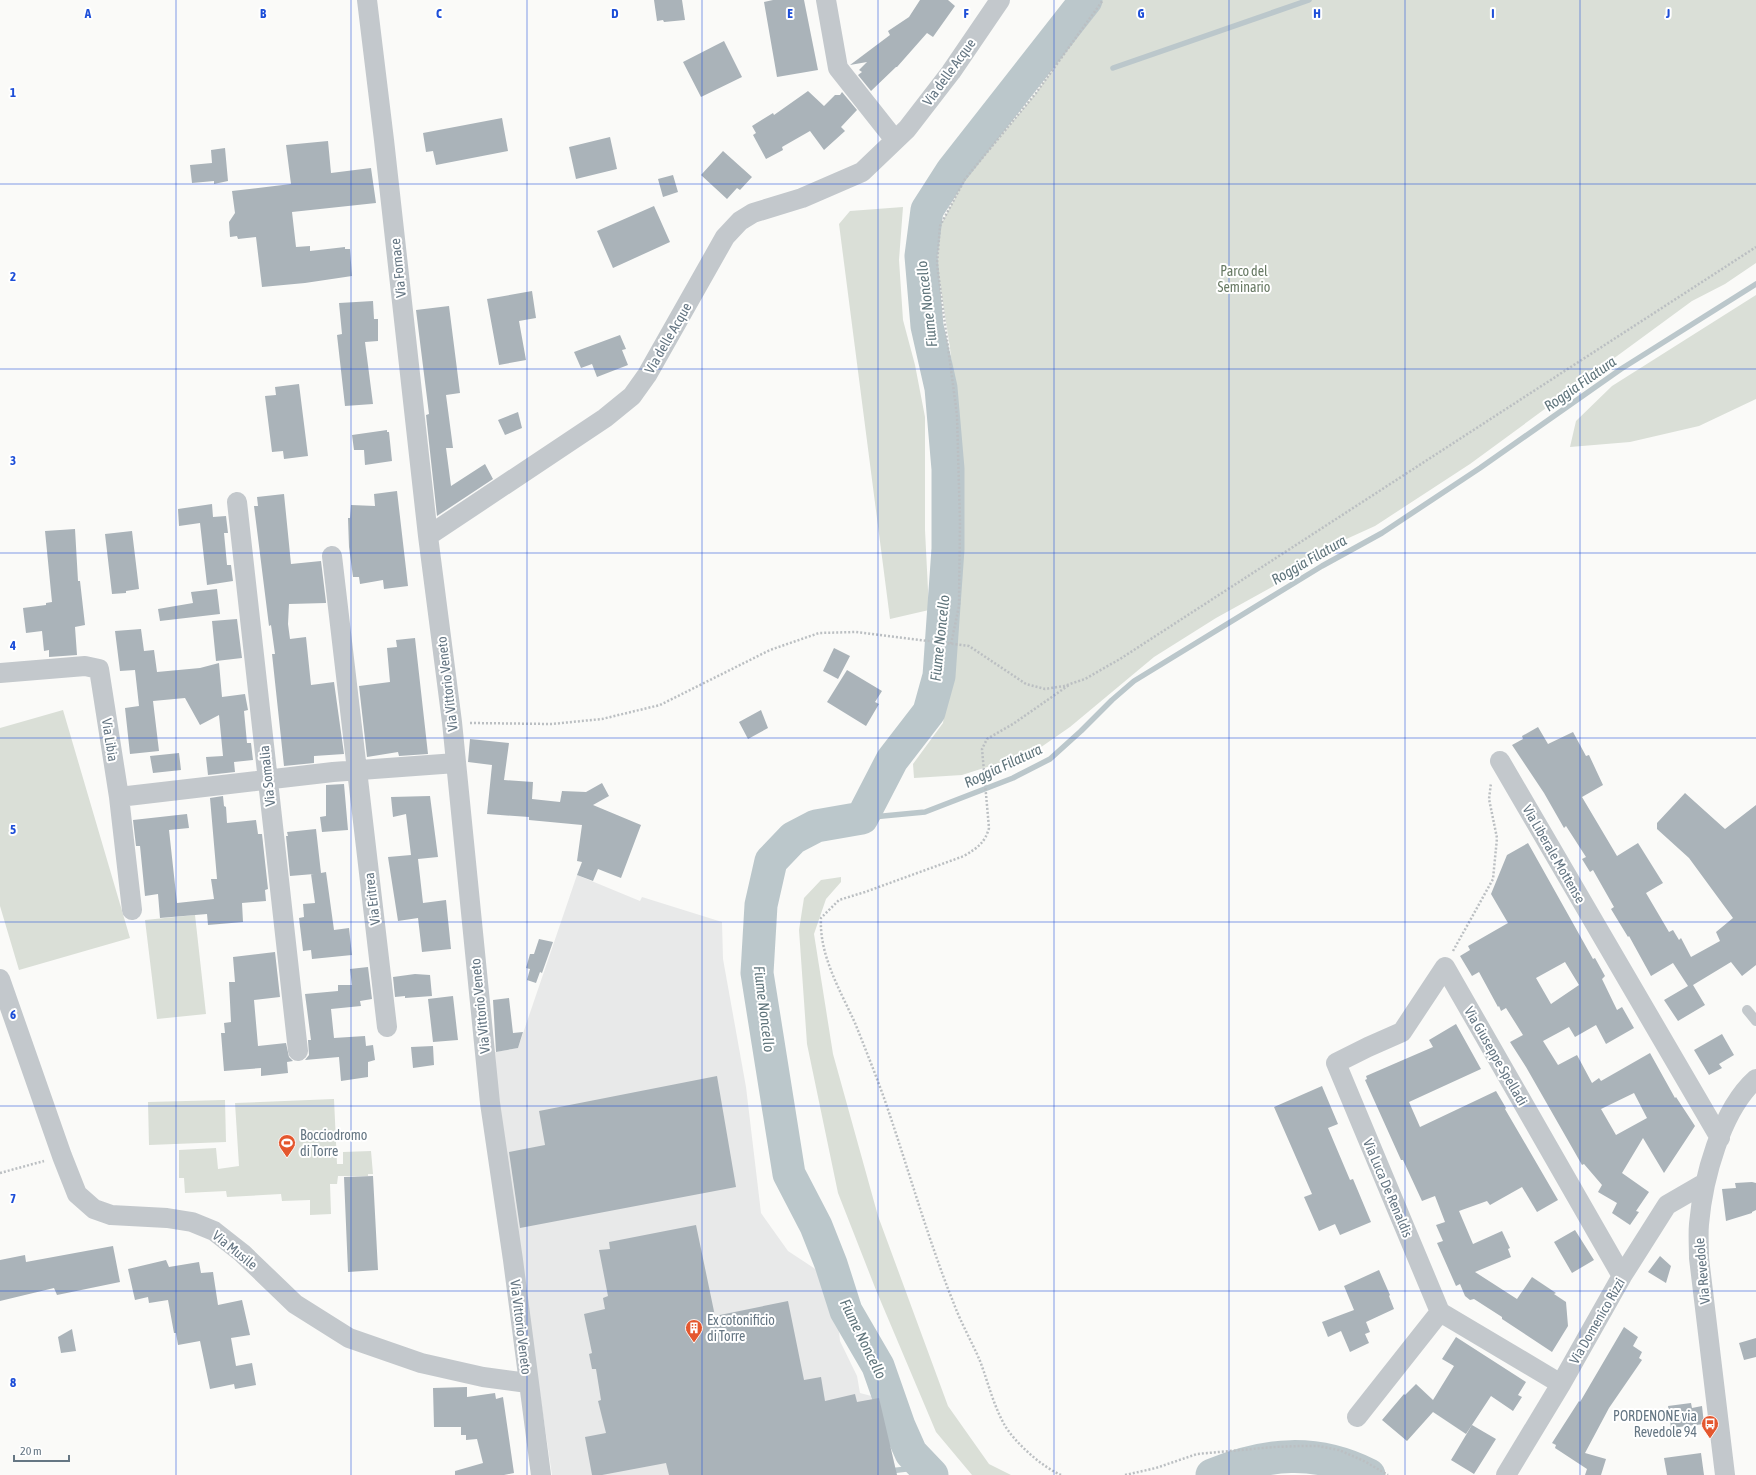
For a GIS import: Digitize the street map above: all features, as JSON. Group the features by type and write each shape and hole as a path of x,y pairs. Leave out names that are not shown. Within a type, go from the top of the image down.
{"street":[{"name":"Via Fornace","path":"366,0 384,140 428,536"},
{"path":"826,0 838,68 895,140"},
{"name":"Via delle Acque","path":"428,536 605,418 632,396 647,375 724,237 740,221 753,213 802,198 862,172 906,129 951,72 1000,0"},
{"name":"Via Somalia","path":"237,502 298,1051"},
{"name":"Via Vittorio Veneto","path":"428,536 452,722 490,1103 513,1260 541,1475"},
{"name":"Via Eritrea","path":"332,556 387,1027"},
{"name":"Via Libia","path":"0,674 85,666 99,669 118,797 132,910"},
{"name":"Via Liberale Mottense","path":"1500,761 1720,1138"},
{"path":"118,797 267,779 358,770 456,763"},
{"name":"Via Luca De Renaldis","path":"1440,1312 1336,1063 1368,1046 1402,1032 1445,967"},
{"name":"Via Giuseppe Spelladi","path":"1445,967 1622,1276"},
{"name":"Via Musile","path":"0,979 62,1156 77,1194 94,1209 111,1215 167,1218 192,1222 214,1232 242,1253 295,1304 349,1338 421,1363 484,1377 528,1383"},
{"name":"Via Revedole","path":"1725,1475 1699,1258 1698,1226 1704,1183 1730,1112 1749,1085 1756,1079"},
{"name":"Via Domenico Rizzi","path":"1506,1475 1561,1384 1622,1276 1667,1205 1704,1183"},
{"path":"1357,1417 1440,1312 1561,1384"}],"lane":[{"path":"1747,1010 1756,1021"}],"path":[{"path":"952,644 960,606 960,514 957,415 937,264 940,226 965,179 1036,93 1104,0"},
{"path":"452,722 552,724 602,719 660,705 770,650 819,633 856,632 969,646 1026,684 1045,689 1072,684 1085,679 1120,659 1756,247"},
{"path":"1061,1475 1044,1466 1021,1445 1005,1426 994,1404 980,1362 954,1305 914,1192 884,1099 861,1038 822,945 820,933 821,918 839,900 964,856 976,849 986,838 989,828 982,749 987,739 1013,724 1072,684"},
{"path":"1445,967 1493,879 1497,838 1489,799 1491,778 1500,761"},
{"path":"0,1174 62,1156"},
{"path":"1126,1475 1156,1468 1197,1454 1274,1447 1318,1446 1339,1450 1364,1461 1388,1475"}],"shaded area":[{"name":"Ex cotonificio di Torre","path":"577,875 640,901 642,897 722,922 723,959 746,1087 761,1213 788,1251 826,1276 827,1293 838,1321 840,1341 857,1376 860,1393 879,1398 897,1475 552,1475 497,1106 495,1052 518,1048"}],"green space":[{"name":"Parco del Seminario","path":"1102,0 1756,0 1756,263 1725,284 1692,301 1470,464 1375,526 1320,551 1306,568 1216,618 1154,657 1070,727 1034,752 962,775 914,778 913,764 943,723 959,606 960,522 957,415 950,348 937,264 940,226 965,179 1036,93"},
{"path":"903,207 899,260 903,320 915,365 925,417 925,530 929,610 890,619 839,224 850,211"},
{"path":"1756,295 1756,399 1699,426 1630,442 1570,447 1576,421 1612,386"},
{"path":"63,710 130,938 19,970 0,906 0,728"},
{"path":"841,877 841,882 826,899 814,934 833,1054 878,1216 948,1406 989,1464 1011,1475 972,1475 936,1432 876,1290 838,1193 807,1044 799,930 804,898 821,880"},
{"path":"195,915 206,1014 157,1019 145,920"},
{"name":"Bocciodromo di Torre","path":"334,1099 337,1164 343,1164 343,1152 371,1151 373,1174 368,1174 368,1176 338,1176 337,1184 330,1184 331,1214 310,1215 310,1200 282,1201 281,1194 227,1197 226,1191 185,1193 184,1178 179,1178 179,1150 216,1148 218,1169 239,1166 235,1103"},
{"path":"225,1100 226,1142 149,1145 148,1102"}],"building":[{"path":"654,0 682,0 685,20 664,22 663,20 657,21"},
{"path":"773,0 804,0 818,70 777,77 764,2"},
{"path":"920,0 948,0 955,6 933,37 927,33 897,67 871,91 858,75 862,72 859,70 867,62 850,65 890,35 888,31 909,17"},
{"path":"724,41 742,77 701,97 683,62"},
{"path":"808,91 824,106 835,95 840,95 842,92 857,110 841,127 845,131 824,150 810,131 782,147 783,150 766,159 753,135 756,133 752,126 773,113 774,115"},
{"path":"502,118 508,151 436,165 433,151 426,152 423,133"},
{"path":"610,137 617,169 576,179 569,147"},
{"path":"328,141 331,173 371,168 376,203 292,212 296,247 310,246 310,251 345,247 345,249 350,249 352,276 305,283 262,287 256,237 238,239 237,236 230,237 229,222 235,213 232,191 291,184 286,145"},
{"path":"225,148 228,181 214,184 214,181 192,183 190,165 212,163 211,150"},
{"path":"723,151 752,177 740,190 737,188 727,199 701,175"},
{"path":"673,175 678,192 663,197 658,179"},
{"path":"654,206 670,242 613,268 597,231"},
{"path":"532,291 536,318 519,321 526,360 499,365 487,299"},
{"path":"373,301 374,319 378,319 378,341 365,342 373,404 345,406 337,335 342,334 339,303"},
{"path":"449,306 460,393 446,395 453,448 446,448 451,486 485,464 493,479 437,516 426,415 429,414 416,310"},
{"path":"620,335 626,349 622,350 628,365 597,377 592,364 581,368 574,352"},
{"path":"299,384 308,456 284,459 283,451 272,452 265,396 276,395 275,387"},
{"path":"518,412 522,428 505,435 498,420"},
{"path":"387,430 387,432 389,432 392,461 365,465 364,450 354,450 352,435"},
{"path":"397,491 408,586 384,589 383,580 360,584 359,577 353,577 349,547 348,518 350,518 351,505 375,506 374,494"},
{"path":"284,494 291,564 321,561 326,602 289,604 288,624 290,639 306,637 311,685 334,682 344,754 314,756 314,763 284,766 272,654 275,654 271,625 269,626 254,506 258,506 257,497"},
{"path":"212,504 213,517 226,516 228,533 224,533 227,565 231,565 233,581 207,585 200,523 179,526 178,509"},
{"path":"75,529 78,581 80,581 85,625 75,627 77,655 49,657 49,650 44,651 42,631 26,633 23,608 46,605 46,603 52,602 45,531"},
{"path":"132,531 139,589 126,591 126,593 112,594 105,534"},
{"path":"217,589 220,614 160,621 158,609 193,603 191,592"},
{"path":"237,619 242,658 216,661 212,621"},
{"path":"141,629 144,651 154,650 157,672 200,668 219,663 222,697 245,694 248,710 244,711 247,743 251,743 253,760 234,762 235,772 208,775 206,757 223,756 219,715 200,725 185,698 153,701 159,751 130,754 125,708 139,706 135,670 120,671 115,631"},
{"path":"415,638 428,754 399,756 398,752 367,757 359,686 390,682 387,648 397,647 396,640"},
{"path":"834,648 850,656 838,679 823,671"},
{"path":"847,670 882,691 875,702 879,704 866,726 827,702"},
{"path":"761,710 768,728 748,739 739,722"},
{"path":"1538,727 1548,744 1573,732 1586,756 1589,755 1603,785 1582,797 1617,856 1638,843 1663,883 1646,893 1669,932 1673,930 1679,940 1681,938 1691,957 1720,941 1716,932 1733,918 1689,858 1657,829 1657,823 1685,793 1725,829 1756,805 1756,965 1742,976 1731,962 1693,985 1705,1005 1678,1021 1664,1000 1688,986 1673,963 1651,976 1629,936 1628,937 1611,909 1614,907 1593,870 1590,872 1582,859 1586,857 1566,826 1564,828 1544,793 1512,745 1523,739 1522,736"},
{"path":"470,739 509,743 504,780 533,782 532,799 560,802 562,791 586,792 602,783 609,796 593,805 641,825 621,878 598,869 593,881 577,875 582,862 577,861 582,825 529,820 529,817 487,814 492,765 468,762"},
{"path":"179,753 181,770 153,773 150,756"},
{"path":"344,784 348,830 322,832 320,817 326,816 326,785"},
{"path":"223,796 224,806 226,807 227,823 256,820 258,834 262,834 268,889 265,890 266,901 242,903 243,922 208,925 207,914 160,918 158,894 145,896 140,846 136,846 133,820 187,814 189,828 169,830 177,903 214,899 211,879 217,879 210,798"},
{"path":"430,796 438,857 418,859 423,903 446,900 451,949 422,952 418,918 398,921 388,857 411,855 406,814 393,817 391,797"},
{"path":"316,829 321,873 326,872 334,930 349,928 352,955 312,959 311,950 303,951 299,918 304,917 303,904 315,903 311,874 290,876 286,836 288,836 287,832"},
{"path":"1528,843 1593,959 1595,958 1605,976 1602,979 1617,1010 1622,1007 1634,1028 1606,1044 1596,1025 1575,1037 1569,1027 1543,1041 1558,1065 1577,1055 1592,1083 1599,1078 1601,1081 1650,1053 1675,1098 1676,1097 1695,1126 1664,1173 1643,1138 1622,1173 1649,1192 1636,1211 1639,1212 1630,1225 1612,1213 1617,1203 1598,1192 1602,1185 1584,1164 1582,1165 1510,1042 1523,1035 1506,1008 1501,1011 1479,972 1472,976 1460,956 1470,950 1468,946 1508,923 1491,894 1507,855","holes":["1565,962 1579,985 1551,1004 1536,978","1634,1093 1647,1118 1616,1135 1601,1109"]},
{"path":"539,939 553,942 542,973 540,972 536,983 527,980 530,969 526,968 530,954 534,954"},
{"path":"275,952 280,997 254,1000 258,1046 286,1043 289,1057 293,1061 287,1062 288,1073 261,1076 261,1068 224,1071 221,1033 225,1033 224,1023 231,1022 229,982 235,982 233,957"},
{"path":"368,967 372,999 360,1001 361,1006 331,1009 334,1038 365,1036 366,1046 373,1045 375,1060 368,1062 368,1077 341,1081 339,1057 305,1060 309,1055 308,1040 311,1040 305,994 338,991 338,985 352,985 350,969"},
{"path":"415,974 430,975 432,996 405,998 405,996 395,997 393,977"},
{"path":"453,996 458,1040 433,1042 428,999"},
{"path":"509,998 513,1033 523,1032 518,1048 496,1052 493,1000"},
{"path":"1456,1024 1481,1069 1409,1102 1420,1127 1496,1091 1506,1108 1505,1109 1558,1200 1537,1212 1522,1187 1490,1205 1487,1201 1459,1211 1473,1244 1502,1231 1510,1248 1508,1249 1511,1257 1475,1272 1517,1299 1532,1277 1556,1293 1554,1294 1566,1302 1568,1326 1552,1352 1474,1299 1470,1300 1465,1296 1460,1284 1456,1286 1437,1243 1443,1241 1436,1225 1445,1222 1435,1196 1422,1201 1403,1160 1401,1160 1365,1080 1367,1079 1366,1076 1433,1047 1429,1040"},
{"path":"1722,1034 1734,1055 1719,1064 1722,1068 1709,1075 1694,1050"},
{"path":"433,1046 434,1065 413,1068 411,1047"},
{"path":"717,1076 736,1187 520,1228 509,1152 545,1145 539,1111"},
{"path":"1322,1086 1338,1124 1328,1128 1350,1180 1353,1179 1371,1222 1340,1235 1335,1224 1319,1231 1304,1197 1312,1194 1274,1107"},
{"path":"373,1176 378,1270 348,1272 344,1177"},
{"path":"1735,1183 1756,1183 1756,1210 1752,1213 1726,1221 1722,1189 1736,1188"},
{"name":"Ex cotonificio di Torre","path":"696,1225 715,1316 788,1301 804,1380 821,1377 825,1401 855,1394 857,1402 879,1398 897,1475 669,1475 666,1463 602,1475 592,1475 585,1437 606,1433 598,1401 601,1400 596,1369 592,1369 589,1354 592,1353 584,1314 605,1309 603,1298 608,1296 599,1250 610,1249 609,1242"},
{"path":"1575,1230 1594,1260 1572,1273 1554,1242"},
{"path":"113,1246 120,1282 57,1295 54,1288 0,1301 0,1260 25,1255 26,1262"},
{"path":"1660,1256 1671,1266 1666,1283 1648,1272"},
{"path":"166,1260 169,1267 199,1262 201,1273 213,1272 218,1305 242,1300 250,1335 231,1338 236,1366 252,1363 256,1385 235,1389 234,1384 210,1389 200,1341 178,1345 176,1333 174,1333 168,1300 149,1303 148,1297 135,1300 128,1269"},
{"path":"1379,1270 1390,1295 1389,1296 1394,1309 1366,1322 1370,1332 1365,1334 1369,1343 1350,1352 1341,1331 1328,1337 1322,1322 1354,1310 1344,1286"},
{"path":"1624,1327 1638,1337 1633,1346 1642,1352 1639,1358 1642,1360 1609,1408 1585,1453 1606,1459 1601,1475 1585,1475 1587,1469 1555,1448 1556,1445 1552,1443 1579,1401 1580,1402"},
{"path":"72,1329 76,1351 61,1353 58,1337"},
{"path":"1456,1337 1526,1382 1518,1395 1522,1397 1513,1411 1491,1396 1466,1434 1433,1412 1407,1441 1382,1420 1404,1394 1405,1395 1416,1384 1433,1400 1454,1366 1442,1359"},
{"path":"1756,1338 1756,1357 1744,1360 1739,1343"},
{"path":"467,1387 467,1397 495,1393 496,1399 503,1397 514,1473 504,1475 455,1475 455,1471 483,1463 477,1439 466,1440 466,1435 461,1435 461,1427 434,1427 433,1388"},
{"path":"1691,1403 1692,1408 1702,1406 1704,1424 1671,1428 1668,1406"},
{"path":"1472,1425 1496,1439 1474,1474 1451,1460"},
{"path":"1701,1453 1704,1475 1667,1475 1664,1458"}],"waterway":[{"name":"Fiume Noncello","path":"932,1475 911,1453 899,1426 878,1366 846,1311 831,1264 816,1226 789,1174 757,973 761,905 771,861 793,838 816,826 862,818 892,760 929,712 939,676 948,549 948,469 941,388 927,326 921,256 927,210 952,171 1086,0"},
{"path":"1113,68 1309,0"},
{"name":"Roggia Filatura","path":"862,818 925,812 1013,778 1050,759 1134,681 1322,566 1382,533 1480,468 1621,369 1756,284"},
{"name":"Fiume Noncello","path":"1212,1475 1252,1462 1271,1458 1291,1457 1310,1457 1330,1461 1349,1466 1369,1475"},
{"path":"890,1471 923,1467"}],"place":[{"name":"Bocciodromo di Torre","path":"287,1158"},
{"name":"Ex cotonificio di Torre","path":"694,1343"},
{"name":"PORDENONE via Revedole 94","path":"1710,1439"}]}
